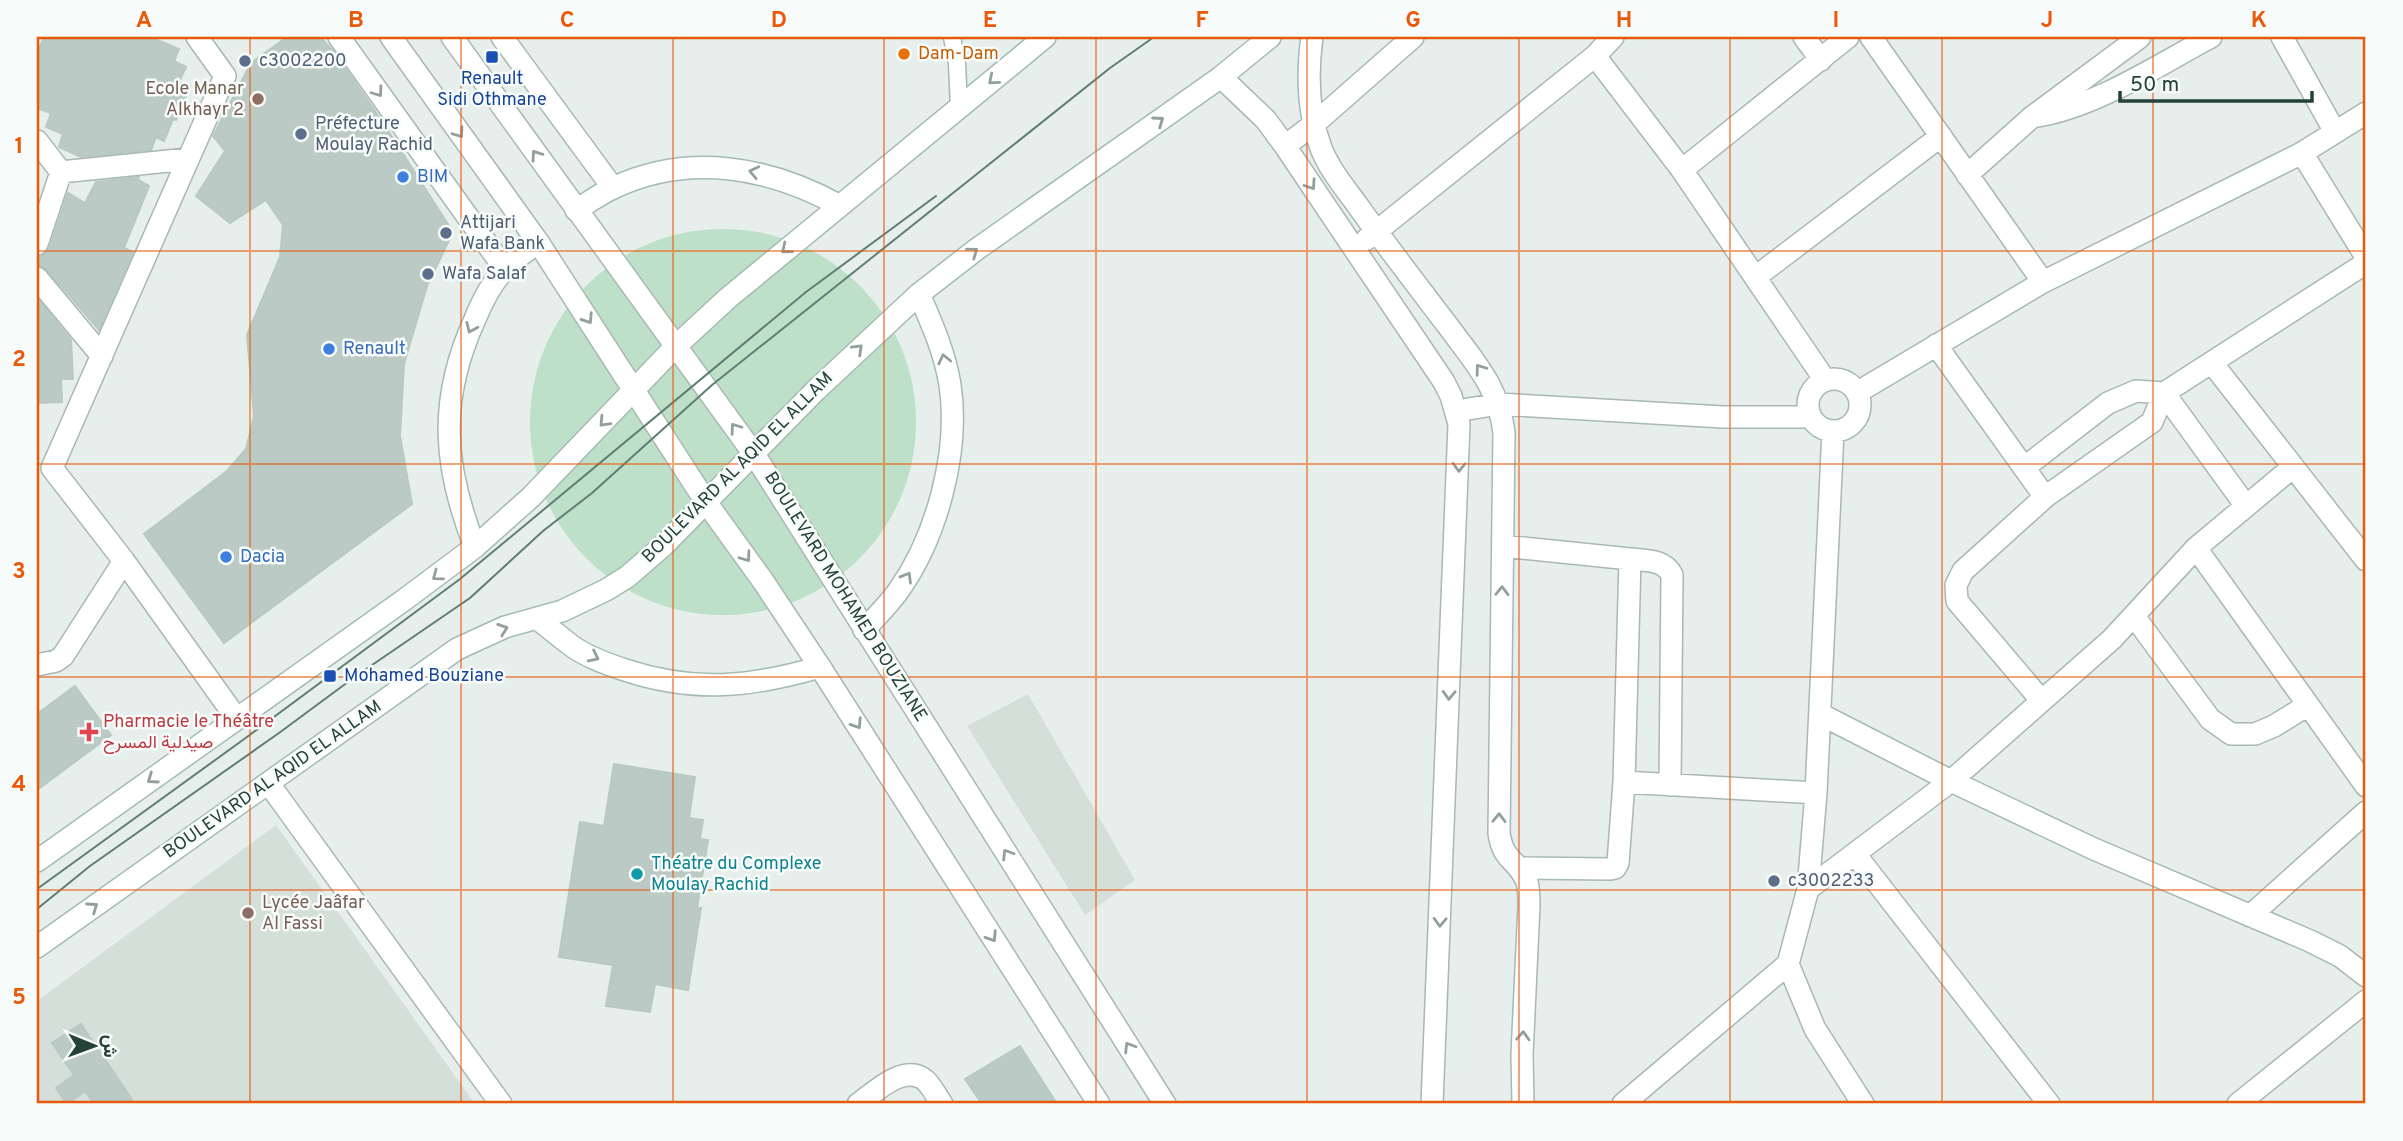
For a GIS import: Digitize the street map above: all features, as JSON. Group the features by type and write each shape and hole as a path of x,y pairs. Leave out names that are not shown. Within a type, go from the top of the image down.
{"street":[{"path":"197,37 225,76 102,356 45,469 124,561 237,719"},
{"path":"339,37 505,269"},
{"path":"391,37 538,242 706,502 763,580 1100,1104"},
{"name":"BOULEVARD MOHAMED BOUZIANE","path":"452,37 754,454 1166,1104"},
{"path":"502,37 612,188"},
{"path":"37,861 475,547 540,488 675,347 765,267 1045,37"},
{"name":"BOULEVARD AL AQID EL ALLAM","path":"37,947 457,649 505,627 538,619 584,602 627,577 646,562 815,390 919,294 977,249 1221,77 1270,37"},
{"path":"1312,37 1309,59 1314,124 1321,148 1332,170 1486,376 1499,404 1504,433 1499,833 1504,854 1520,868 1528,884 1522,1055 1523,1104"},
{"path":"1285,146 1413,37"},
{"path":"1354,248 1595,56 1613,37"},
{"path":"1804,37 1821,60"},
{"path":"1682,170 1848,37"},
{"path":"1871,37 2043,282"},
{"path":"1968,175 2032,117 2140,37"},
{"path":"2032,117 2062,112 2085,103 2211,37"},
{"path":"2283,37 2335,132"},
{"path":"1595,56 1682,170 1757,276 1825,380"},
{"path":"1221,77 1266,120 1285,146 1444,382 1456,411 1460,438 1432,1104"},
{"path":"1858,392 2043,282 2302,153 2366,113"},
{"path":"1757,276 1941,136"},
{"path":"37,142 61,172"},
{"path":"2302,153 2366,257"},
{"path":"61,172 188,159"},
{"path":"576,210 612,188 644,177 711,167 779,178 840,206"},
{"path":"37,244 61,172"},
{"path":"475,547 460,508 451,467 449,425 453,383 464,342 481,304 505,269 538,242"},
{"path":"2041,699 1958,601 1956,585 1963,572 2045,496 2152,422 2164,393 2366,263"},
{"path":"37,278 102,356"},
{"path":"864,630 899,590 923,551 948,468 952,428 950,386 941,346 919,294"},
{"path":"1936,345 2045,496"},
{"path":"2212,363 2293,467 2362,546"},
{"path":"1825,380 1844,380 1858,392 1860,401 1857,418 1851,425 1833,431 1825,429 1811,417 1808,406 1810,395 1816,386 1825,380"},
{"path":"2025,467 2108,403 2136,391 2164,393 2246,506"},
{"path":"1456,411 1499,404 1723,417 1811,417"},
{"path":"1624,1104 1788,964 1808,889 1816,793 1833,431"},
{"path":"1808,889 1951,781 2112,639 2196,548 2293,467"},
{"path":"1503,546 1662,563 1669,569 1672,575 1670,785"},
{"path":"2196,548 2366,786"},
{"path":"1520,868 1615,868 1618,863 1624,782 1630,559"},
{"path":"37,665 56,661 63,656 124,561"},
{"path":"2134,615 2210,719 2231,734 2255,734 2274,726 2308,705"},
{"path":"538,619 573,647 611,666 651,678 693,685 734,686 776,680 820,667"},
{"path":"1819,714 2094,849 2340,956 2366,976"},
{"path":"1624,782 1816,793"},
{"path":"269,784 501,1104"},
{"path":"2250,916 2366,812"},
{"path":"1856,854 2049,1104"},
{"path":"1788,964 1815,1029 1863,1104"},
{"path":"2238,1104 2366,1001"},
{"path":"859,1104 893,1079 914,1076 925,1080 942,1104"}],"lane":[{"path":"952,37 957,64 959,108"}],"shaded area":[{"path":"1028,694 1135,880 1085,915 967,726"},
{"name":"Lycée Jaâfar Al Fassi","path":"276,825 475,1104 37,1104 37,1001"}],"green space":[{"path":"723,229 761,233 797,244 830,261 860,285 884,315 901,348 912,384 916,422 912,460 901,496 884,529 860,559 830,583 797,600 761,611 723,615 685,611 649,600 616,583 586,559 562,529 545,496 534,460 530,422 534,384 545,348 562,315 586,285 616,261 649,244 685,233"}],"building":[{"path":"44,37 150,37 179,49 174,61 186,67 179,82 190,86 164,141 156,137 151,150 81,157 59,147 63,134 46,127 51,113 37,108 37,54"},
{"path":"287,37 320,37 333,51 380,118 453,232 427,286 404,364 400,436 412,504 224,643 144,534 227,471 246,449 254,416 247,335 280,257 283,225 266,200 230,223 196,196 225,151 213,136 251,63"},
{"path":"139,177 138,180 149,186 124,248 133,252 99,330 47,270 37,265 37,257 49,249 68,193 85,203 96,182"},
{"path":"37,298 71,340 73,379 61,379 62,402 37,403"},
{"path":"75,686 111,735 37,790 37,714"},
{"name":"Théatre du Complexe Moulay Rachid","path":"614,764 695,777 689,818 703,820 700,839 708,840 688,990 655,984 650,1012 606,1006 613,965 559,957 580,822 604,826"},
{"path":"81,1024 135,1104 94,1104 85,1091 67,1104 56,1088 74,1075 52,1043"},
{"path":"1020,1046 1057,1104 982,1104 965,1079"}],"tram line":[{"path":"37,909 90,866 470,598 712,385 1110,68 1154,37"},
{"path":"37,889 460,579 806,292 936,196"}],"place":[{"name":"Dam-Dam","path":"904,54"},
{"name":"Renault Sidi Othmane","path":"492,57"},
{"name":"c3002200","path":"245,61"},
{"name":"Ecole Manar Alkhayr 2","path":"258,99"},
{"name":"Préfecture Moulay Rachid","path":"301,134"},
{"name":"BIM","path":"403,177"},
{"name":"Attijari Wafa Bank","path":"446,233"},
{"name":"Wafa Salaf","path":"428,274"},
{"name":"Renault","path":"329,349"},
{"name":"Dacia","path":"226,557"},
{"name":"Mohamed Bouziane","path":"330,676"},
{"name":"Pharmacie le Théâtre صيدلية المسرح","path":"89,732"},
{"name":"Théatre du Complexe Moulay Rachid","path":"637,874"},
{"name":"c3002233","path":"1774,881"},
{"name":"Lycée Jaâfar Al Fassi","path":"248,913"}]}
